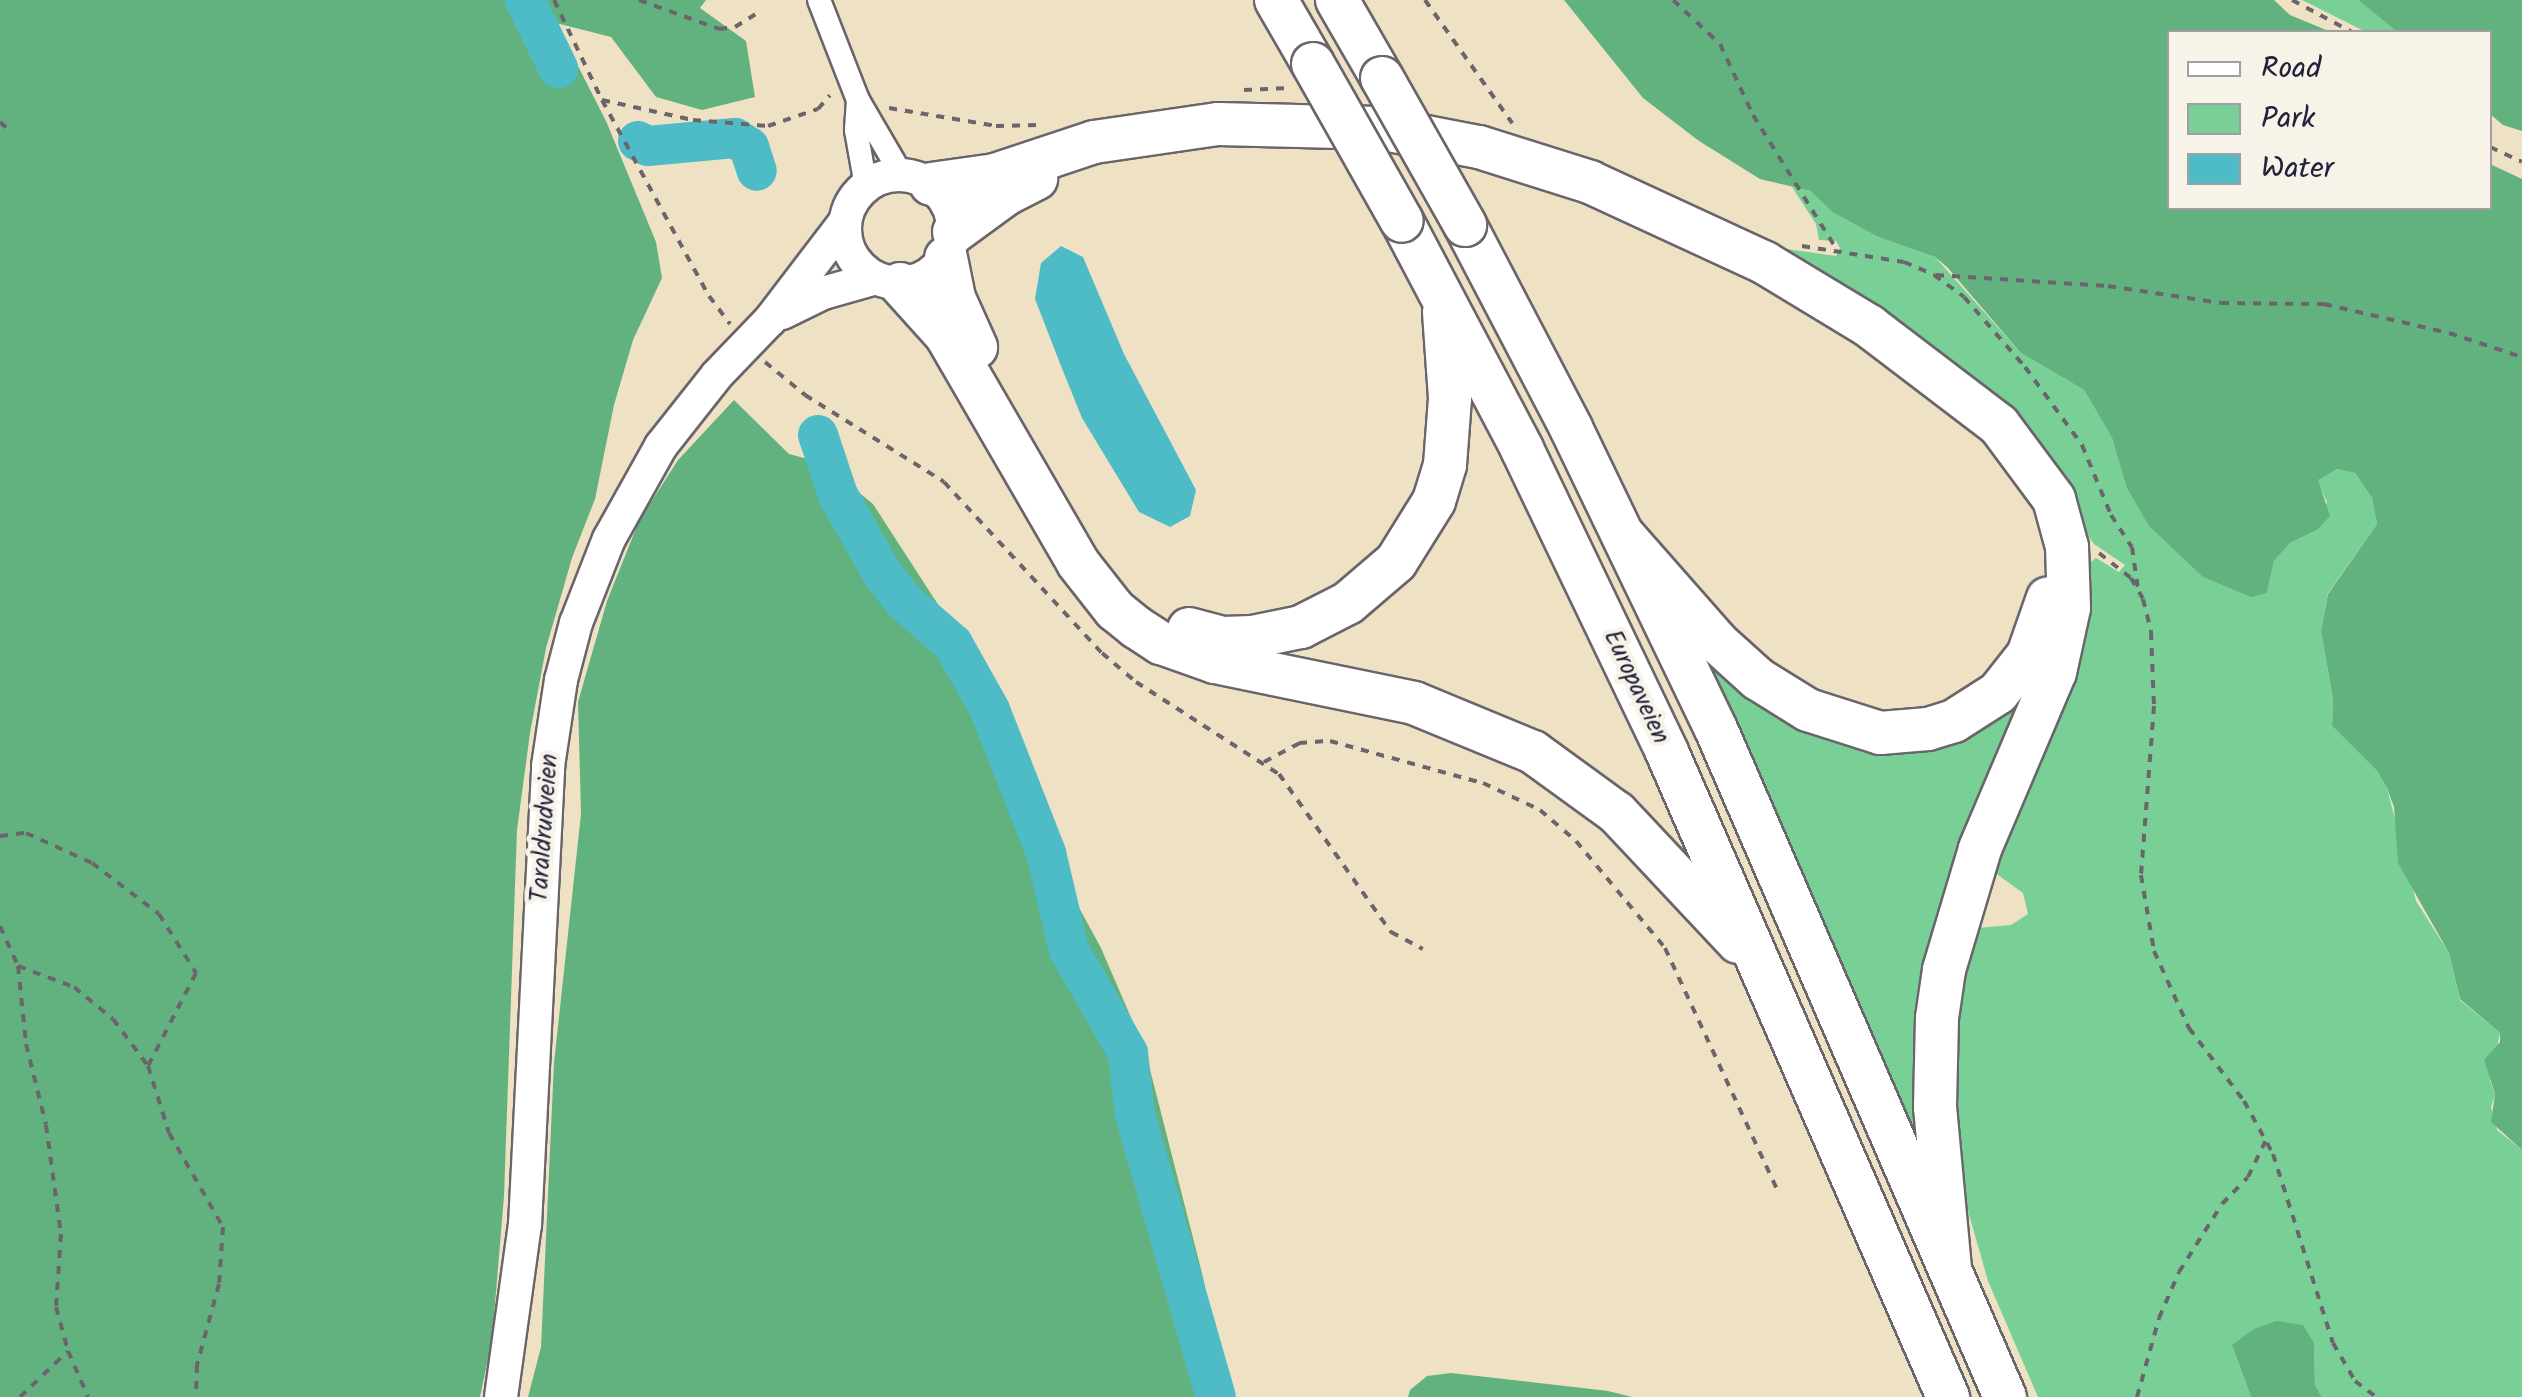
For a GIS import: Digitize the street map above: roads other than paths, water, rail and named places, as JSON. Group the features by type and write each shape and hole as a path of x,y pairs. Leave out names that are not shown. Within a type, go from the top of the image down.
{"highway":[{"name":"Europaveien","path":"1276,0 1443,296 1582,572 1768,978 1948,1397"},
{"path":"1337,0 1465,225 1624,536 1716,729 2005,1397"},
{"path":"916,179 996,175 1094,142 1218,124 1379,128 1480,147 1590,182 1765,264 1869,326 1999,425 2054,499 2066,547 2069,608 2055,672 1980,849 1944,970 1936,1032 1934,1107 1950,1269"},
{"path":"1443,296 1448,438 1434,502 1418,532 1375,583 1326,616 1276,634 1223,638 1196,632 1152,612 1094,551 964,323 947,277 950,245 1006,194 1053,171 1092,158 1206,141 1360,139 1538,177 1672,228 1720,252 1835,317 1896,358 1955,402 2010,453 2041,497 2056,548 2048,575 2048,608 2037,639 1998,693 1954,721 1916,731 1880,733 1808,710 1758,679 1717,642 1624,536"},
{"path":"888,281 954,347 1078,562 1115,610 1136,628 1161,643 1215,662 1414,703 1533,752 1591,791 1645,839 1768,978"}],"main road":[{"path":"916,179 949,205 950,245 926,276 888,281 852,255 845,222 856,196 866,186 916,179"},
{"name":"Taraldrudveien","path":"500,1397 524,1244 544,809 560,680 597,565 643,475 696,398 770,320 845,222"},
{"name":"Taraldrudveien","path":"770,320 823,293 888,281"}],"street":[{"path":"819,0 858,100 916,179"},
{"path":"858,100 856,130 866,186"}],"water":[{"path":"1061,246 1083,257 1124,354 1196,490 1190,516 1170,527 1139,512 1082,418 1035,299 1041,263"}],"waterway":[{"path":"525,0 558,68"},
{"path":"638,141 648,146 735,138 749,147 757,171"},
{"path":"818,435 838,495 882,573 905,602 953,644 990,710 1046,853 1069,950 1128,1053 1135,1115 1216,1397"}]}
